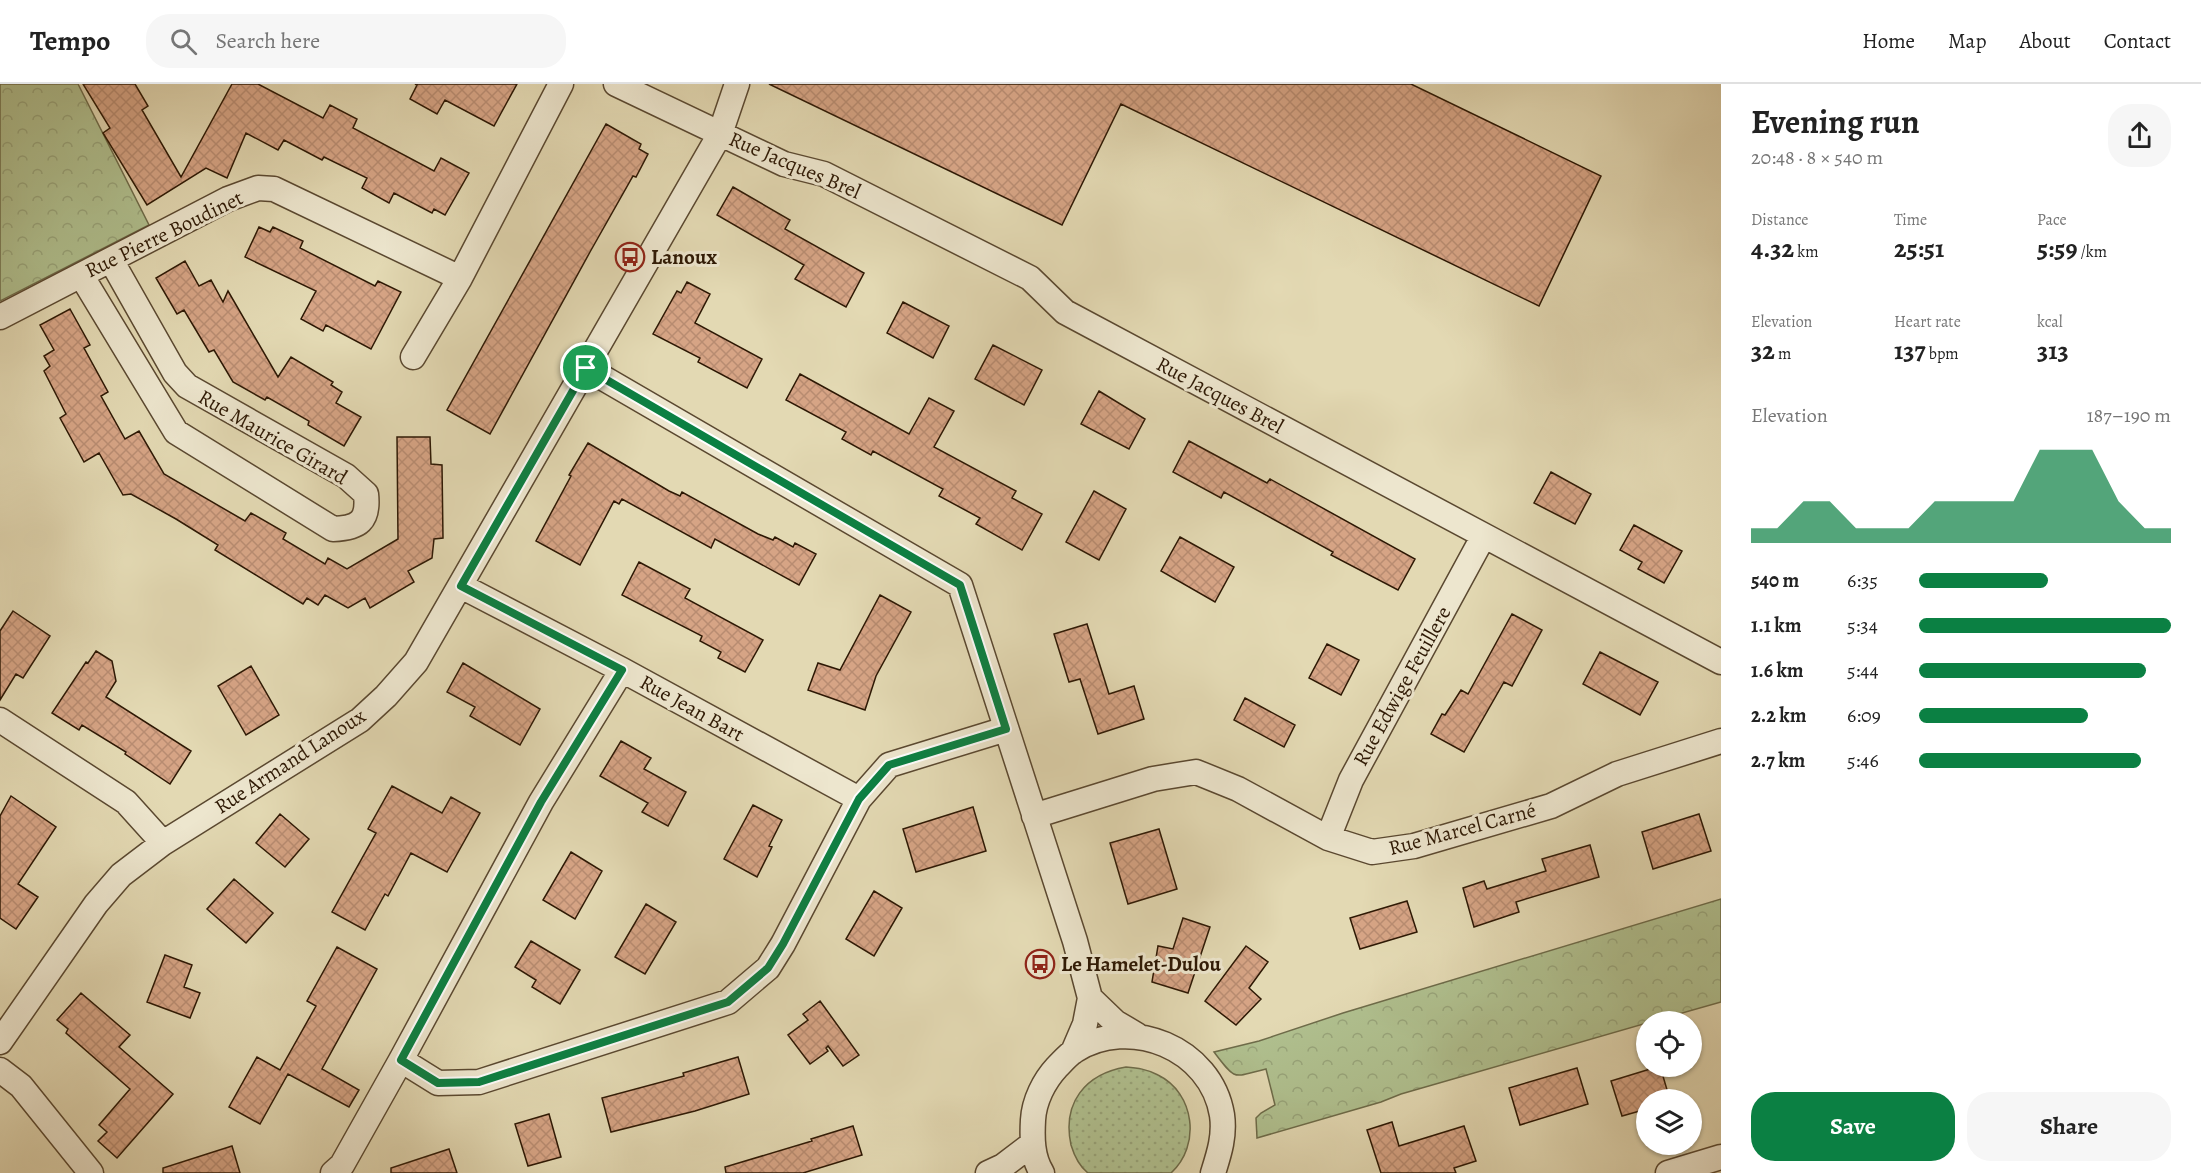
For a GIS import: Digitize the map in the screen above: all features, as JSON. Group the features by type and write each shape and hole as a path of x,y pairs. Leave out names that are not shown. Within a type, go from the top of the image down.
{"street":[{"path":"413,357 460,278 561,84"},
{"name":"Rue Jacques Brel","path":"616,84 784,164 824,174 1030,278 1065,312 1721,662"},
{"name":"Rue Armand Lanoux","path":"0,1042 96,904 121,875 163,843 360,720 386,696 416,662 720,134 737,84"},
{"name":"Rue Pierre Boudinet","path":"0,317 228,199 258,188 274,189 460,278"},
{"name":"Rue Maurice Girard","path":"81,275 176,432 333,529 350,528 362,520 367,508 366,494 346,476 187,386 175,373 111,260"},
{"path":"586,368 960,585 1079,953 1090,998 1085,1024 1073,1052"},
{"name":"Rue Edwige Feuillere","path":"1328,838 1351,780 1483,537"},
{"name":"Rue Jean Bart","path":"461,586 622,670 859,799"},
{"path":"333,1173 342,1165 401,1060 541,802 622,670"},
{"path":"0,720 126,802 163,843"},
{"path":"401,1060 438,1083 479,1082 728,1002 768,968 783,944 859,799 889,765 1006,729"},
{"name":"Rue Marcel Carné","path":"1034,816 1153,779 1196,772 1239,789 1328,838 1372,852 1414,846 1551,806 1617,774 1721,741"},
{"path":"1090,998 1115,1022 1137,1035 1167,1043 1193,1060 1212,1086 1222,1115 1222,1147 1213,1173"},
{"path":"1042,1173 1032,1144 1034,1109 1048,1077 1073,1052 1105,1038 1137,1035"},
{"path":"0,1070 21,1086 91,1173"},
{"path":"988,1173 1003,1166 1032,1144"},
{"path":"1668,1173 1721,1157"}],"green space":[{"path":"0,84 78,84 149,225 0,301"},
{"path":"1721,899 1721,1002 1689,1011 1636,1011 1636,1026 1257,1138 1256,1118 1275,1105 1266,1069 1236,1075 1214,1052 1259,1041 1343,1013"},
{"path":"1126,1067 1146,1070 1170,1083 1180,1094 1186,1107 1190,1121 1187,1149 1181,1162 1171,1173 1088,1173 1079,1164 1074,1153 1069,1130 1070,1116 1080,1093 1099,1076"}],"building":[{"path":"83,84 135,84 148,106 142,110 181,177 232,84 258,84 323,118 330,105 357,119 353,128 434,171 441,158 469,173 445,215 434,209 432,213 394,193 389,203 362,188 367,178 324,157 322,160 284,140 278,150 246,133 227,178 206,168 147,205 103,133 110,128"},
{"path":"415,84 517,84 494,126 445,100 437,114 410,99 417,85"},
{"path":"769,84 1411,84 1601,176 1539,306 1121,104 1062,225"},
{"path":"606,124 641,144 639,149 648,154 590,252 490,434 447,410"},
{"path":"733,187 790,220 785,229 864,273 846,307 795,279 804,265 717,215"},
{"path":"259,227 270,232 273,227 303,241 300,248 375,286 378,281 401,292 371,349 326,325 323,331 301,319 316,291 245,257"},
{"path":"185,261 199,286 211,280 223,302 228,291 278,377 291,357 333,382 331,385 342,392 336,403 361,417 344,446 308,425 309,421 267,397 265,400 233,382 214,350 209,352 184,310 177,314 156,278"},
{"path":"687,282 710,294 695,323 762,359 747,388 698,362 700,358 653,334 677,291 681,293"},
{"path":"903,302 949,326 933,358 887,333"},
{"path":"70,309 90,345 84,348 108,392 101,396 125,439 139,431 164,474 245,521 251,513 286,533 283,539 325,564 328,558 347,569 398,539 397,437 430,437 431,464 442,465 443,538 434,539 432,558 408,571 414,582 370,608 365,598 348,608 325,595 318,605 307,598 303,604 215,550 218,545 176,519 131,494 123,495 99,453 84,462 60,418 66,414 44,371 50,366 44,356 54,350 40,325"},
{"path":"993,345 1042,370 1024,405 975,379"},
{"path":"800,374 909,434 929,398 954,411 934,447 1016,491 1012,498 1042,514 1022,550 976,524 980,518 939,496 943,489 873,451 871,455 842,439 846,432 786,400"},
{"path":"1099,391 1145,419 1129,449 1081,424"},
{"path":"1189,441 1267,483 1270,479 1415,559 1398,590 1331,555 1333,552 1224,492 1221,498 1173,472"},
{"path":"588,443 669,491 680,496 682,492 758,534 773,540 775,537 793,547 795,543 816,554 799,585 715,539 711,548 622,499 619,504 614,501 580,565 536,541"},
{"path":"1551,472 1591,494 1575,524 1534,503"},
{"path":"1094,491 1126,509 1099,560 1066,542"},
{"path":"1634,525 1682,551 1664,583 1638,569 1642,562 1620,550"},
{"path":"1180,537 1234,567 1215,602 1161,571"},
{"path":"639,562 690,589 685,598 763,640 745,672 718,658 721,652 700,641 702,636 622,595"},
{"path":"880,595 911,612 876,676 865,710 808,690 818,663 840,670"},
{"path":"13,611 50,636 23,678 16,674 0,700 0,631"},
{"path":"1512,614 1542,630 1512,686 1504,682 1464,752 1431,734 1442,714 1445,715 1461,690 1468,694"},
{"path":"1087,624 1109,694 1134,686 1144,719 1098,734 1080,679 1069,682 1054,634"},
{"path":"1327,644 1359,660 1341,695 1309,678"},
{"path":"96,651 112,661 116,681 106,697 191,751 170,784 125,754 126,752 82,725 79,730 52,713"},
{"path":"1600,652 1658,682 1640,715 1583,684"},
{"path":"463,663 540,709 520,745 470,716 475,707 447,692"},
{"path":"251,666 279,715 246,735 218,686"},
{"path":"1245,698 1295,725 1284,747 1234,720"},
{"path":"621,741 651,758 644,769 686,792 668,826 642,812 648,803 600,776"},
{"path":"392,786 442,813 451,797 480,813 447,872 411,853 388,896 385,894 365,930 332,912 376,833 368,829"},
{"path":"11,796 56,827 18,884 38,897 16,929 0,918 0,816"},
{"path":"753,805 782,820 757,877 724,859"},
{"path":"973,807 986,851 916,872 903,829"},
{"path":"280,814 309,839 285,867 256,843"},
{"path":"1699,814 1711,851 1653,869 1642,832"},
{"path":"1159,829 1177,889 1128,904 1110,843"},
{"path":"1590,845 1599,877 1516,902 1519,912 1474,927 1463,888 1484,881 1487,889 1546,871 1542,859"},
{"path":"571,852 602,871 575,919 543,900"},
{"path":"234,879 273,913 246,943 207,909"},
{"path":"874,891 902,908 874,956 846,939"},
{"path":"1407,901 1417,932 1360,949 1350,918"},
{"path":"646,904 676,922 645,974 615,957"},
{"path":"1183,918 1210,927 1188,993 1152,982 1158,946 1173,949"},
{"path":"531,941 580,970 560,1004 532,987 536,980 515,967"},
{"path":"1246,946 1268,962 1249,988 1261,999 1236,1025 1205,1001"},
{"path":"337,947 377,969 322,1069 359,1090 349,1107 288,1074 260,1124 229,1107 257,1057 280,1070 316,1006 307,1001"},
{"path":"165,955 192,965 184,987 200,993 190,1018 147,1002"},
{"path":"81,993 130,1035 119,1047 173,1094 117,1158 98,1141 107,1132 99,1125 130,1089 66,1033 68,1029 57,1020"},
{"path":"820,1001 859,1055 843,1066 828,1046 826,1048 828,1051 810,1064 788,1035 808,1020 803,1014"},
{"path":"738,1057 749,1094 695,1111 611,1132 602,1098 684,1076 683,1073"},
{"path":"1577,1068 1588,1104 1520,1125 1509,1088"},
{"path":"1636,1073 1636,1077 1663,1077 1667,1089 1636,1089 1636,1112 1622,1116 1611,1081"},
{"path":"549,1114 561,1157 528,1166 515,1124"},
{"path":"1392,1122 1399,1146 1464,1126 1476,1161 1454,1168 1456,1173 1381,1173 1367,1130"},
{"path":"853,1126 862,1155 803,1173 726,1173 725,1167"},
{"path":"232,1146 240,1173 163,1173 163,1168"},
{"path":"449,1149 457,1173 391,1173 391,1168"}],"place":[{"name":"Lanoux","path":"630,257"},
{"name":"Le Hamelet-Dulou","path":"1040,964"}],"route":[{"path":"586,368 960,585 1006,729 889,765 859,799 783,944 768,968 728,1002 479,1082 438,1083 401,1060 541,802 622,670 461,586 586,368"}]}
